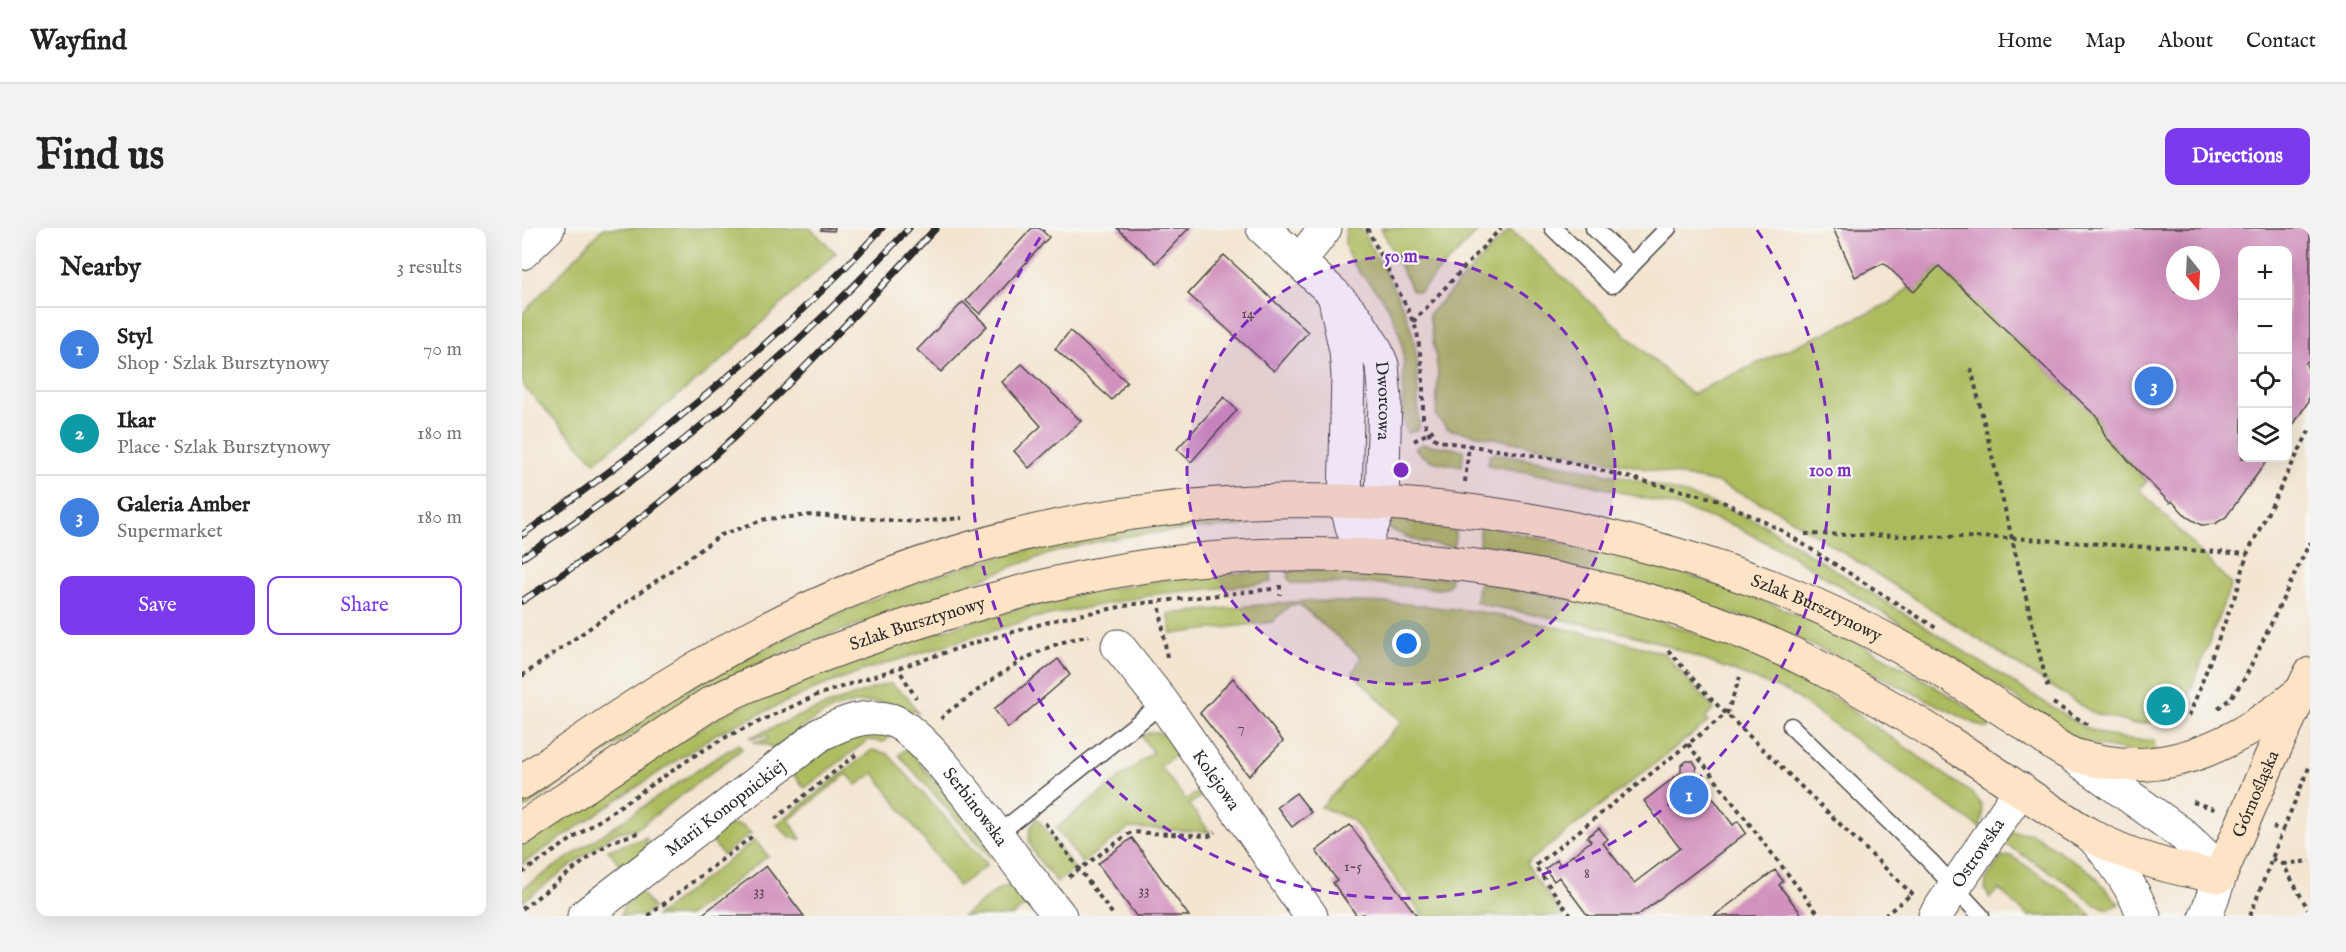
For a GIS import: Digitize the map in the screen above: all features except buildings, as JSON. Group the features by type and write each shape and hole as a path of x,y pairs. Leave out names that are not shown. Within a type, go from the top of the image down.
{"main road":[{"name":"Szlak Bursztynowy","path":"522,782 674,680 750,638 812,607 923,564 1032,532 1155,510 1266,501 1382,501 1463,509 1547,522 1669,552 1733,572 1831,612 1890,641 1941,670 2069,753"},
{"name":"Szlak Bursztynowy","path":"522,828 711,703 785,668 879,634 1016,593 1099,574 1153,565 1278,554 1360,555 1458,562 1543,576 1608,590 1709,620 1806,661 1906,716 2092,836 2168,867 2220,876"},
{"path":"2069,753 2105,762 2136,765 2188,757 2215,747 2274,713 2306,682"},
{"name":"Górnośląska","path":"2220,876 2306,682"}],"street":[{"path":"522,253 548,228"},
{"path":"1300,261 1325,228"},
{"name":"Dworcowa","path":"1268,230 1334,293 1366,332 1382,365 1386,400 1382,501 1360,555"},
{"name":"Dworcowa","path":"1334,293 1346,351 1348,375 1345,500"},
{"path":"1345,500 1360,555"},
{"name":"Kolejowa","path":"1118,646 1164,703 1311,916"},
{"name":"Serbinowska","path":"875,718 891,720 906,727 924,743 1052,906"},
{"name":"Marii Konopnickiej","path":"584,916 822,734 848,722 875,718"},
{"name":"Szlak Bursztynowy","path":"2069,753 2182,834 2210,860 2220,876"},
{"name":"Ostrowska","path":"1922,904 1955,888 2021,789"},
{"path":"2092,836 2109,855 2126,880 2144,916"},
{"name":"Górnośląska","path":"2206,916 2220,876"}],"lane":[{"path":"1594,228 1632,265"},
{"path":"1561,231 1612,285 1668,228"},
{"path":"1007,847 1033,806 1164,703"},
{"path":"1791,726 1931,862 1981,916"}],"path":[{"path":"1367,228 1413,322 1421,353 1423,418 1428,433 1439,441 1556,459 1719,500 1779,529 1941,632"},
{"path":"1413,322 1501,228"},
{"path":"1971,368 2048,689"},
{"path":"1412,441 1437,428"},
{"path":"2189,716 2238,588 2247,554 2310,429"},
{"path":"1467,464 1468,445"},
{"path":"522,676 721,535 766,519 813,515 916,522 972,517"},
{"path":"1805,534 2012,538 2247,554"},
{"path":"2211,715 2230,699 2245,678 2310,542"},
{"path":"522,873 697,754 753,724 817,696 1013,630 1081,614 1170,600 1291,588"},
{"path":"1160,608 1165,636"},
{"path":"924,743 944,715 1023,661 1049,647 1073,638 1092,635 1118,646"},
{"path":"1668,650 1727,713 1922,904 1884,916"},
{"path":"1571,916 1535,866 1727,713 1740,677"},
{"path":"2050,701 2098,729"},
{"path":"1688,744 1820,916"},
{"path":"775,819 860,752"},
{"path":"2283,830 2310,765"},
{"path":"1033,806 1114,916"},
{"path":"1052,906 1080,869 1131,832 1209,836 1241,814"},
{"path":"522,909 613,841 645,830"},
{"path":"648,916 754,835"},
{"path":"2272,860 2283,864 2310,861"},
{"path":"2283,864 2310,913"}],"green space":[{"path":"603,228 810,228 836,253 721,361 595,462 522,385 522,314"},
{"path":"1347,228 1361,228 1409,322 1415,347 1419,429 1407,433 1402,410 1404,369 1401,341 1385,302 1350,258 1345,239"},
{"path":"1381,228 1481,228 1419,292 1412,290"},
{"path":"1510,229 1691,394 1894,301 1909,287 1914,292 1939,266 2098,418 2105,437 2147,481 2139,489 2231,584 2186,703 2164,721 2133,724 2093,713 1780,512 1718,483 1448,429 1436,416 1438,372 1429,314"},
{"path":"1423,444 1464,450 1462,466 1436,462 1424,457 1415,448"},
{"path":"1495,453 1598,472 1667,489 1701,499 1764,525 2079,724 2116,737 2154,740 2156,756 2088,744 2071,735 1955,658 1792,556 1735,526 1678,507 1580,482 1488,465 1490,454"},
{"path":"1248,517 1249,525 1141,535 1056,552 799,646 716,684 667,712 522,810 522,800 678,695 811,626 888,593 966,566 1036,548 1126,532"},
{"path":"1387,518 1456,525 1454,547 1425,543 1403,535 1385,526"},
{"path":"1481,525 1663,566 1773,604 1858,643 1908,670 1989,720 1991,725 1989,728 1984,728 1844,659 1748,618 1478,551"},
{"path":"1289,570 1331,570 1451,578 1450,584 1439,589 1381,584 1292,583 1288,578"},
{"path":"1271,571 1271,582 1157,594 1034,618 865,670 814,689 716,734 522,864 522,847 630,773 722,715 770,692 855,659 995,614 1085,593 1187,576"},
{"path":"1481,582 1591,602 1639,614 1736,647 1799,674 1973,794 1982,810 1980,828 1788,692 1657,642 1605,628 1476,602 1478,584"},
{"path":"1303,601 1399,603 1481,612 1601,636 1664,653 1714,709 1705,718 1708,722 1526,864 1563,916 1423,916 1353,820 1321,807 1402,722 1353,673 1361,657 1300,605 1290,605 1272,622 1172,634 1168,614"},
{"path":"889,683 907,696 918,713 896,705 876,702 858,703 824,714 808,723 775,749 753,742 768,739 768,735 749,738 808,712"},
{"path":"1151,732 1169,737 1184,749 1160,766 1186,800 1204,788 1207,792 1189,805 1210,832 1129,828 1082,863 1056,828 1153,752 1141,736"},
{"path":"874,733 892,735 884,742 868,740 805,788 793,774 830,748"},
{"path":"739,744 742,749 638,828 619,832 609,837 522,902 522,889"},
{"path":"907,748 991,849 990,857 899,755"},
{"path":"872,750 888,754 987,864 986,866 958,886 874,773 857,785 847,774 789,820 801,839 790,837 777,824"},
{"path":"1037,818 1075,869 1057,882 1039,860 1030,844 1031,827"},
{"path":"732,824 742,826 751,833 723,855 708,836"},
{"path":"2012,832 2031,833 2091,872 2119,904 2109,909 2093,904 2077,889 2002,842"},
{"path":"647,837 646,851 624,869 608,850"},
{"path":"755,840 768,856 688,916 656,916"},
{"path":"2011,856 2069,894 2092,916 2028,916 1999,889 1990,898 1985,890 1986,879 2002,857"},
{"path":"1011,885 1018,888 1031,901 1012,916 963,916 999,889"},
{"path":"639,890 653,908 643,916 621,916 623,906"}],"railway":[{"path":"522,535 665,429 756,353 799,313 882,228"},
{"path":"522,558 626,485 726,405 820,319 909,228"},
{"path":"522,601 621,532 714,456 800,373 936,228"}],"place":[{"name":"Galeria Amber","path":"2154,386"},
{"name":"Ikar","path":"2166,706"},
{"name":"Styl","path":"1689,795"}]}
